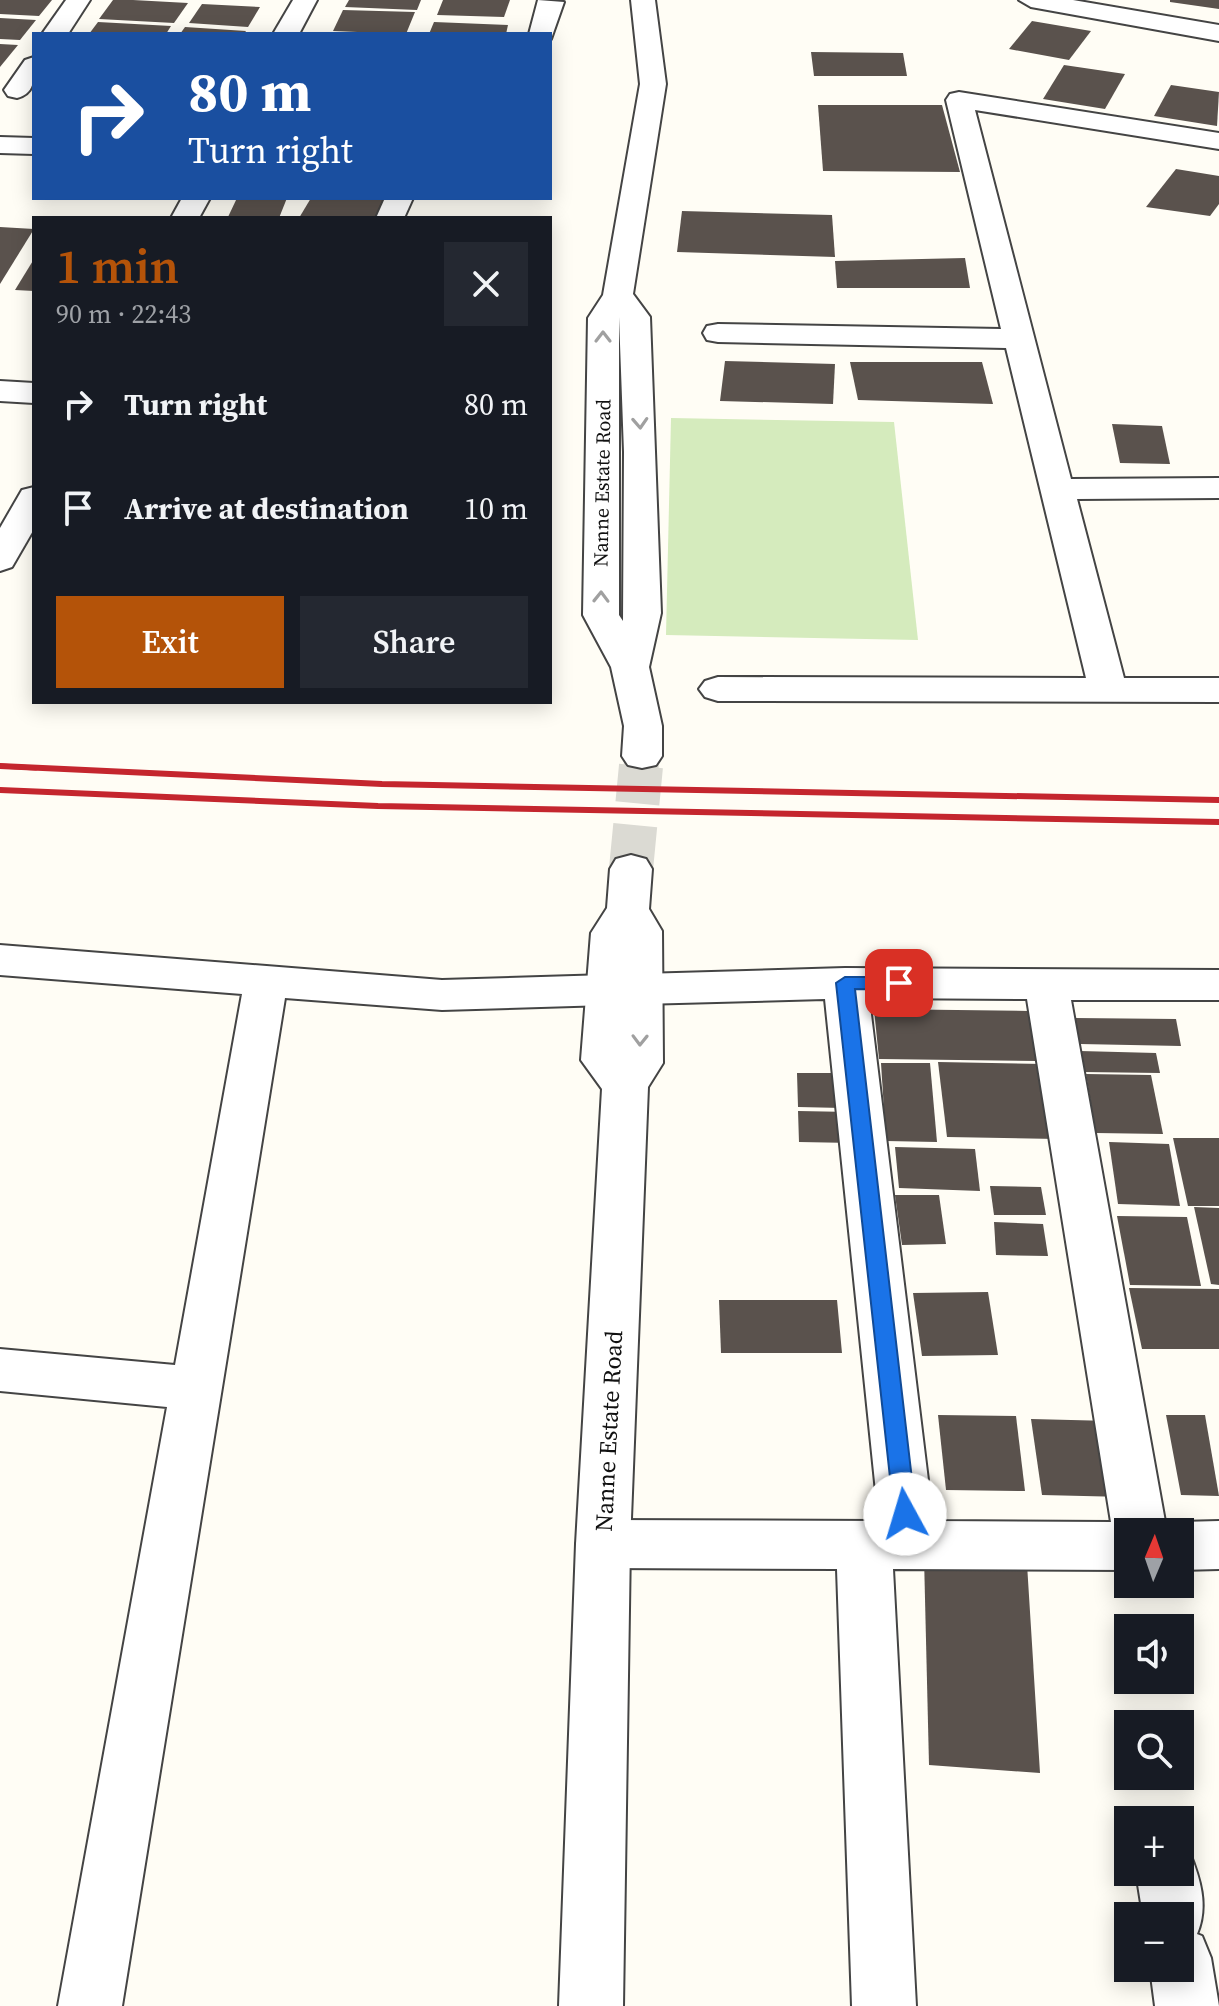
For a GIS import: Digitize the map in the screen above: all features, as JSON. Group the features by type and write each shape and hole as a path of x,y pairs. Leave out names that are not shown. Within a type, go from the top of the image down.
{"street":[{"path":"56,32 78,0"},
{"path":"287,32 305,0"},
{"path":"543,32 550,0"},
{"name":"Nanne Estate Road","path":"642,756 643,726 630,667 601,615 603,318 618,295 653,84 643,0"},
{"path":"1031,0 1219,33"},
{"path":"17,90 32,68"},
{"path":"1108,691 959,100 1219,141"},
{"path":"0,145 32,146"},
{"path":"718,333 1020,339"},
{"path":"0,391 32,393"},
{"path":"1058,489 1219,488"},
{"path":"2,554 32,501"},
{"path":"718,689 1219,690"},
{"name":"Nanne Estate Road","path":"591,2006 603,1544 625,1086 604,1060 624,989 612,933 630,889"},
{"path":"0,960 442,995 845,983 1219,985"},
{"path":"90,2006 266,981"},
{"path":"845,983 887,1545 884,2006"},
{"path":"1047,985 1138,1518"},
{"path":"0,1370 196,1388"},
{"path":"603,1544 1114,1546"},
{"path":"1194,1546 1219,1545"},
{"path":"1184,1982 1187,2006"}],"green space":[{"path":"671,418 894,422 918,640 666,635"}],"building":[{"path":"0,0 52,0 39,16 0,14"},
{"path":"113,0 188,3 174,23 99,19"},
{"path":"349,0 421,0 417,10 345,7"},
{"path":"443,0 510,0 504,17 437,15"},
{"path":"1219,0 1219,9 1170,2"},
{"path":"202,4 260,7 248,27 189,23"},
{"path":"343,10 415,12 407,32 333,31"},
{"path":"0,18 36,20 20,40 0,39"},
{"path":"1032,21 1091,31 1069,60 1009,49"},
{"path":"98,22 171,26 167,32 90,32"},
{"path":"434,22 508,25 506,32 430,32"},
{"path":"185,27 246,31 245,32 181,32"},
{"path":"0,44 18,45 0,67"},
{"path":"811,52 903,53 907,76 814,76"},
{"path":"1064,65 1125,74 1105,109 1043,99"},
{"path":"1171,85 1219,92 1217,126 1154,116"},
{"path":"818,105 942,105 960,172 823,171"},
{"path":"1176,169 1219,176 1219,204 1210,216 1146,207"},
{"path":"236,200 286,200 280,216 228,216"},
{"path":"310,200 387,200 379,216 300,216"},
{"path":"682,211 832,215 835,257 677,252"},
{"path":"0,227 32,229 32,232 0,284"},
{"path":"965,258 970,288 837,288 835,261"},
{"path":"32,262 32,291 15,290"},
{"path":"725,361 835,364 833,404 720,401"},
{"path":"850,362 982,362 993,404 858,400"},
{"path":"1112,424 1162,426 1170,464 1120,463"},
{"path":"874,1009 1029,1011 1037,1061 879,1059"},
{"path":"1075,1018 1176,1019 1181,1046 1080,1044"},
{"path":"1080,1051 1156,1053 1160,1073 1083,1072"},
{"path":"938,1062 1043,1064 1057,1139 947,1137"},
{"path":"881,1063 930,1063 937,1142 886,1141"},
{"path":"797,1073 840,1073 842,1108 798,1107"},
{"path":"1086,1074 1151,1075 1163,1134 1096,1133"},
{"path":"798,1111 851,1112 853,1143 799,1142"},
{"path":"1173,1138 1219,1138 1219,1206 1188,1206"},
{"path":"1109,1142 1169,1144 1180,1206 1118,1204"},
{"path":"895,1147 975,1149 980,1191 899,1188"},
{"path":"990,1186 1041,1187 1046,1215 994,1215"},
{"path":"895,1195 939,1195 946,1244 902,1245"},
{"path":"1194,1207 1219,1208 1219,1285 1211,1284"},
{"path":"1117,1216 1187,1217 1201,1286 1130,1285"},
{"path":"994,1222 1043,1224 1048,1256 996,1255"},
{"path":"1129,1288 1219,1289 1219,1349 1142,1349"},
{"path":"988,1292 998,1355 922,1356 913,1293"},
{"path":"719,1300 837,1300 842,1353 721,1353"},
{"path":"938,1415 1016,1416 1025,1491 946,1490"},
{"path":"1166,1415 1205,1415 1219,1496 1181,1495"},
{"path":"1031,1419 1111,1421 1125,1497 1042,1495"},
{"path":"924,1557 1027,1564 1040,1773 929,1765"}],"tunnel":[{"path":"641,768 642,756"},
{"path":"631,869 641,766"}],"railway":[{"path":"36,768 0,766 382,784 1219,800"},
{"path":"0,790 378,806 1219,822"}],"route":[{"path":"899,983 845,983 905,1514"}]}
